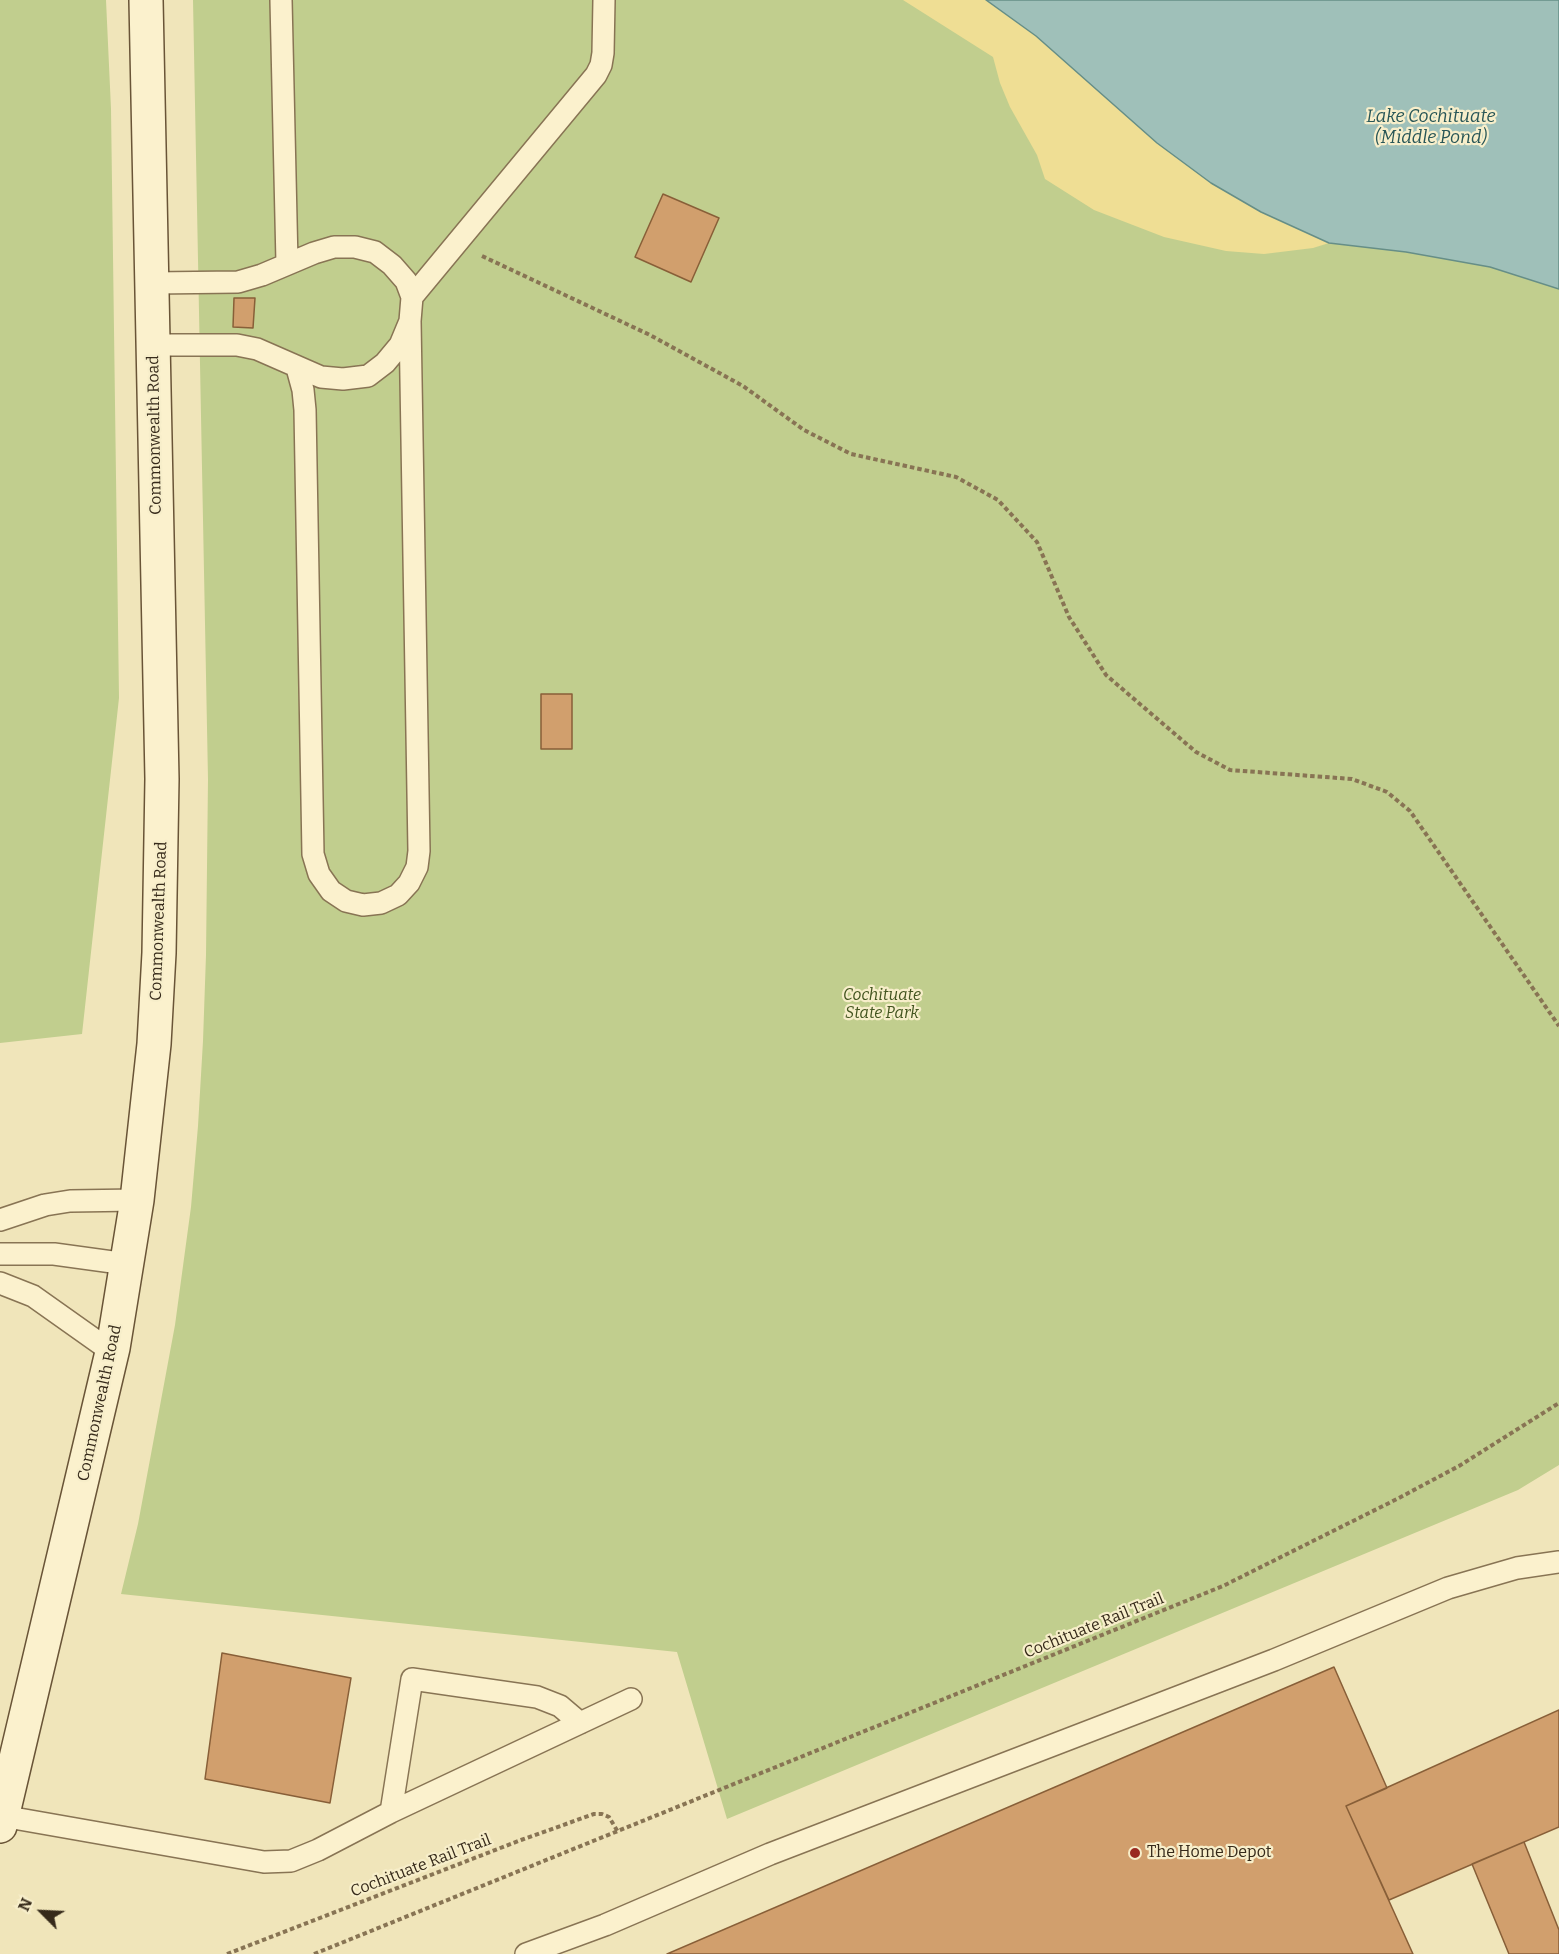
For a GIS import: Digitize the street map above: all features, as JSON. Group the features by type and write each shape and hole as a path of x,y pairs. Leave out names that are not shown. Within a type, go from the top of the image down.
{"main road":[{"name":"Commonwealth Road","path":"1,1821 112,1352 137,1200 154,1044 159,953 162,779 146,0"}],"lane":[{"path":"281,0 287,263"},
{"path":"412,297 596,75 603,53 604,0"},
{"path":"153,283 238,282 334,247 354,247 375,252 392,265 406,281 412,297 410,321 419,851 417,867 409,883 398,895 381,903 363,905 346,900 331,891 319,874 313,854 305,410 297,368"},
{"path":"154,345 237,345 257,349 321,377 343,379 368,376 384,363 400,345 410,321"},
{"path":"0,1220 45,1205 70,1201 137,1200"},
{"path":"0,1254 54,1254 127,1264"},
{"path":"0,1283 33,1296 112,1352"},
{"path":"526,1954 605,1925 770,1854 1292,1653 1448,1588 1509,1570 1559,1562"},
{"path":"391,1812 412,1679 537,1697 560,1706 580,1723"},
{"path":"1,1821 257,1861 291,1861 631,1700"}],"path":[{"path":"456,244 650,335 743,386 804,430 851,454 956,477 998,500 1037,542 1069,617 1107,675 1196,752 1230,770 1352,779 1387,792 1410,811 1559,1026"},
{"name":"Cochituate Rail Trail","path":"314,1954 1223,1586 1459,1466 1559,1404"},
{"name":"Cochituate Rail Trail","path":"227,1954 594,1814 609,1816 618,1832"}],"green space":[{"path":"0,0 106,0 111,109 119,698 82,1034 0,1043"},
{"name":"Cochituate State Park","path":"193,0 1559,0 1559,1465 1518,1490 727,1819 677,1652 121,1594 138,1524 175,1325 191,1207 203,1041 208,779"}],"sand":[{"path":"903,0 986,0 1036,36 1157,143 1211,183 1261,212 1329,243 1313,248 1264,254 1226,251 1164,237 1094,210 1045,179 1037,155 1010,107 993,57"}],"water":[{"name":"Lake Cochituate (Middle Pond)","path":"986,0 1559,0 1559,289 1490,267 1406,252 1329,243 1261,212 1211,183 1157,143 1036,36"}],"building":[{"path":"663,194 719,218 691,282 635,257"},
{"path":"234,298 255,298 253,328 233,327"},
{"path":"541,694 572,694 572,749 541,749"},
{"path":"222,1653 351,1678 330,1803 205,1779"},
{"name":"The Home Depot","path":"1334,1667 1387,1788 1346,1806 1413,1954 667,1954"},
{"path":"1559,1710 1559,1827 1389,1900 1346,1806"},
{"path":"1524,1842 1559,1930 1559,1954 1509,1954 1472,1864"}],"place":[{"name":"The Home Depot","path":"1135,1853"}]}
